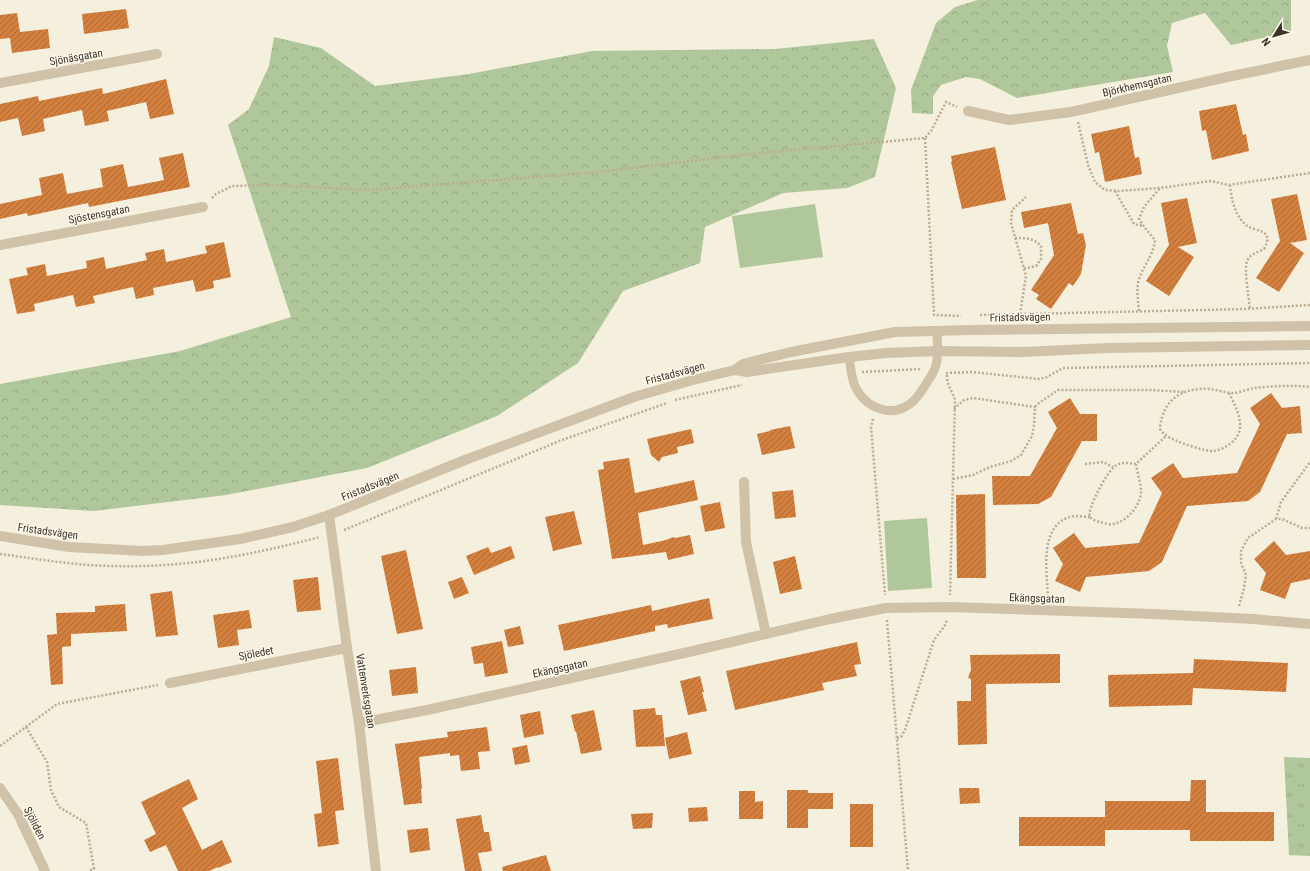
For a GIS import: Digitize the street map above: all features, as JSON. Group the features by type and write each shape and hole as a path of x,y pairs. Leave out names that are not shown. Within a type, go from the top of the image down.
{"street":[{"name":"Sjönäsgatan","path":"0,83 157,54"},
{"name":"Björkhemsgatan","path":"968,111 1008,120 1075,111 1227,76 1310,60"},
{"name":"Sjöstensgatan","path":"0,245 203,207"},
{"name":"Fristadsvägen","path":"0,536 69,547 150,551 240,539 293,527 329,515 465,460 634,396 735,370 744,364 825,345 895,332 1310,326"},
{"name":"Fristadsvägen","path":"735,370 747,372 849,357 938,351 1022,352 1108,348 1310,345"},
{"path":"744,482 746,542 766,634"},
{"name":"Vattenverksgatan","path":"329,515 359,723 376,871"},
{"name":"Ekängsgatan","path":"359,723 434,708 830,619 886,608 950,607 1048,610 1236,618 1310,624"},
{"name":"Sjöledet","path":"170,683 347,648"},
{"name":"Sjöliden","path":"0,788 18,814 45,871"}],"lane":[{"path":"849,357 854,385 857,391 868,403 876,408 892,411 910,404 917,397 934,370 938,351 937,331"}],"path":[{"path":"963,316 934,315 925,138 931,131 946,102 968,111"},
{"path":"1075,111 1088,165 1095,182 1105,190 1160,188 1211,181 1230,185 1310,173"},
{"path":"203,207 216,194 232,186 269,185 368,190 599,172 750,154 925,138"},
{"path":"1230,185 1231,199 1242,220 1247,225 1264,232 1267,236 1267,244 1264,249 1254,253 1247,262 1246,271 1250,309"},
{"path":"1139,311 1137,288 1140,278 1154,250 1155,240 1139,219 1144,207 1160,188"},
{"path":"1114,190 1134,224 1143,226"},
{"path":"1020,314 1026,276 1011,223 1012,210 1026,197"},
{"path":"1015,238 1030,238 1037,241 1041,246 1041,260 1036,266 1023,269"},
{"path":"976,315 1250,309 1310,305"},
{"path":"852,373 922,369 947,373 972,372 1040,379 1048,377 1063,368 1310,363"},
{"path":"897,738 901,737 905,730 934,640 946,624 950,607 955,400 947,380 947,373"},
{"path":"0,554 88,565 154,566 236,557 332,534 562,440 634,414 672,401 749,384"},
{"path":"1229,393 1236,409 1240,429 1235,440 1228,446 1213,451 1198,448 1174,440 1166,436 1160,430 1161,421 1166,408 1176,397 1189,390 1210,389 1229,393 1254,388 1291,385 1310,387"},
{"path":"953,479 973,475 990,467 1011,461 1021,455 1032,436 1035,408 1039,403 1058,390 1151,390 1184,392"},
{"path":"954,409 964,400 973,398 1035,408"},
{"path":"876,408 871,427 908,871"},
{"path":"1136,464 1166,436"},
{"path":"1085,464 1103,462 1113,467"},
{"path":"1090,517 1090,508 1113,467 1123,462 1136,464"},
{"path":"1276,519 1281,502 1310,462"},
{"path":"1048,610 1046,553 1049,538 1054,528 1074,516 1090,517 1094,520 1112,524 1123,520 1133,511 1138,502 1141,491 1136,464"},
{"path":"1236,618 1246,575 1241,563 1241,551 1248,538 1276,519 1282,519 1302,528 1310,528"},
{"path":"0,746 57,704 170,683"},
{"path":"26,727 47,762 51,790 59,807 86,823 94,869 88,871"}],"green space":[{"path":"978,0 1291,0 1291,32 1231,45 1205,13 1172,23 1167,46 1173,72 1017,98 980,79 966,77 941,85 933,96 933,114 912,113 911,90 936,23 955,7"},
{"path":"274,37 321,48 375,86 469,74 592,51 775,49 874,39 896,88 875,177 847,188 783,193 705,227 700,263 623,291 578,363 497,416 367,468 226,495 94,511 0,505 0,384 180,351 291,317 228,125 249,109 269,66"},
{"path":"815,204 823,257 740,268 732,216"},
{"path":"927,518 932,588 888,591 884,521"},
{"path":"1284,757 1310,758 1310,856 1289,855"}],"building":[{"path":"126,9 129,28 84,34 82,14"},
{"path":"17,13 20,32 48,29 50,48 12,53 10,38 0,39 0,15"},
{"path":"166,79 174,114 150,119 146,102 107,111 109,121 85,126 82,110 43,119 45,131 22,136 18,118 0,122 0,104 38,96 39,101 102,88 103,94"},
{"path":"1236,104 1243,135 1246,134 1249,151 1212,160 1206,130 1202,131 1199,111"},
{"path":"1129,126 1135,158 1139,157 1142,174 1105,182 1099,152 1095,153 1091,134"},
{"path":"995,147 1006,200 962,209 951,162 951,156"},
{"path":"183,153 190,187 89,207 88,203 28,216 27,213 0,219 0,204 42,195 39,178 63,173 67,194 103,187 100,169 123,164 128,187 164,180 159,158"},
{"path":"1297,194 1307,240 1290,243 1304,253 1279,292 1256,278 1280,241 1271,199"},
{"path":"1187,198 1197,243 1178,247 1194,257 1169,296 1146,281 1169,245 1161,203"},
{"path":"1071,203 1078,234 1083,233 1086,245 1081,274 1073,286 1069,283 1051,309 1036,299 1039,295 1031,290 1054,255 1048,223 1024,228 1021,212"},
{"path":"224,242 231,277 213,281 214,288 196,292 193,280 153,288 154,295 136,299 133,287 93,296 95,303 76,307 73,295 34,304 35,311 17,314 9,279 28,275 26,268 45,264 47,276 87,268 86,261 104,257 106,269 147,260 145,253 164,249 166,262 207,253 205,246"},
{"path":"1271,393 1282,408 1300,406 1302,433 1287,434 1260,492 1248,501 1187,506 1162,562 1149,571 1086,577 1080,592 1055,581 1063,564 1053,548 1074,533 1085,548 1139,543 1162,493 1151,478 1173,463 1183,478 1237,473 1260,424 1250,408"},
{"path":"1070,398 1080,414 1097,414 1097,441 1082,441 1051,497 1038,504 993,505 992,476 1030,476 1057,428 1048,412"},
{"path":"790,426 795,448 762,455 757,434"},
{"path":"691,429 694,443 677,447 678,453 662,457 659,462 651,455 647,439"},
{"path":"629,458 635,493 694,480 698,500 638,513 643,545 673,537 675,538 690,535 694,554 668,560 666,552 612,559 598,470 604,469 603,462"},
{"path":"793,490 796,517 775,519 772,492"},
{"path":"985,494 986,578 957,578 956,495"},
{"path":"720,502 725,528 705,532 700,506"},
{"path":"574,511 582,544 553,551 545,517"},
{"path":"1274,541 1286,555 1310,551 1310,579 1291,583 1285,599 1260,590 1266,573 1254,559"},
{"path":"511,546 515,558 474,575 466,556 488,547 491,553"},
{"path":"406,550 423,629 397,634 381,556"},
{"path":"795,556 802,589 780,594 773,562"},
{"path":"318,577 321,610 297,612 293,580"},
{"path":"462,577 469,593 454,599 448,582"},
{"path":"172,591 178,635 156,637 150,594"},
{"path":"709,598 713,619 668,628 667,624 655,626 655,631 564,651 558,625 651,605 652,611"},
{"path":"125,604 127,631 71,634 71,646 62,647 63,684 51,685 47,635 57,634 56,613 95,612 95,606"},
{"path":"249,610 252,628 237,630 239,645 218,648 213,615"},
{"path":"520,626 524,644 508,647 504,630"},
{"path":"502,641 508,673 485,677 483,663 474,664 471,647"},
{"path":"857,642 861,664 854,665 857,676 822,683 824,690 735,710 726,671"},
{"path":"1060,654 1060,683 986,684 987,744 958,745 957,701 971,701 971,679 968,678 971,670 970,655"},
{"path":"1194,659 1288,663 1286,692 1193,688 1192,705 1109,707 1108,675 1193,673"},
{"path":"416,667 418,693 392,696 389,670"},
{"path":"700,676 707,711 688,715 680,681"},
{"path":"655,708 656,715 662,715 665,746 636,747 633,710"},
{"path":"594,710 602,750 581,754 571,715"},
{"path":"540,711 544,734 524,738 520,715"},
{"path":"487,727 490,751 478,752 480,769 461,771 459,755 450,756 450,753 419,757 422,803 404,805 395,744 448,737 447,732"},
{"path":"687,732 692,754 669,759 665,738"},
{"path":"527,745 530,762 515,765 512,748"},
{"path":"338,758 344,810 335,811 339,844 318,847 314,814 322,813 316,761"},
{"path":"189,779 198,799 182,808 202,850 222,840 232,862 209,871 178,871 166,845 150,852 144,840 156,834 141,802"},
{"path":"1191,780 1206,780 1206,812 1274,812 1274,841 1190,841 1190,830 1105,830 1105,846 1019,846 1019,817 1105,817 1105,801 1190,801"},
{"path":"959,788 979,788 980,803 960,804"},
{"path":"787,790 808,790 808,793 833,793 833,809 808,809 808,828 787,828"},
{"path":"739,791 755,791 755,802 763,801 763,819 739,819"},
{"path":"850,804 873,804 873,847 850,847"},
{"path":"707,807 708,821 689,822 688,808"},
{"path":"653,813 652,828 633,829 631,814"},
{"path":"481,815 484,832 489,832 492,851 478,853 482,871 465,871 456,819"},
{"path":"428,828 430,850 410,853 407,830"},
{"path":"546,855 551,871 503,871 502,867"}]}
